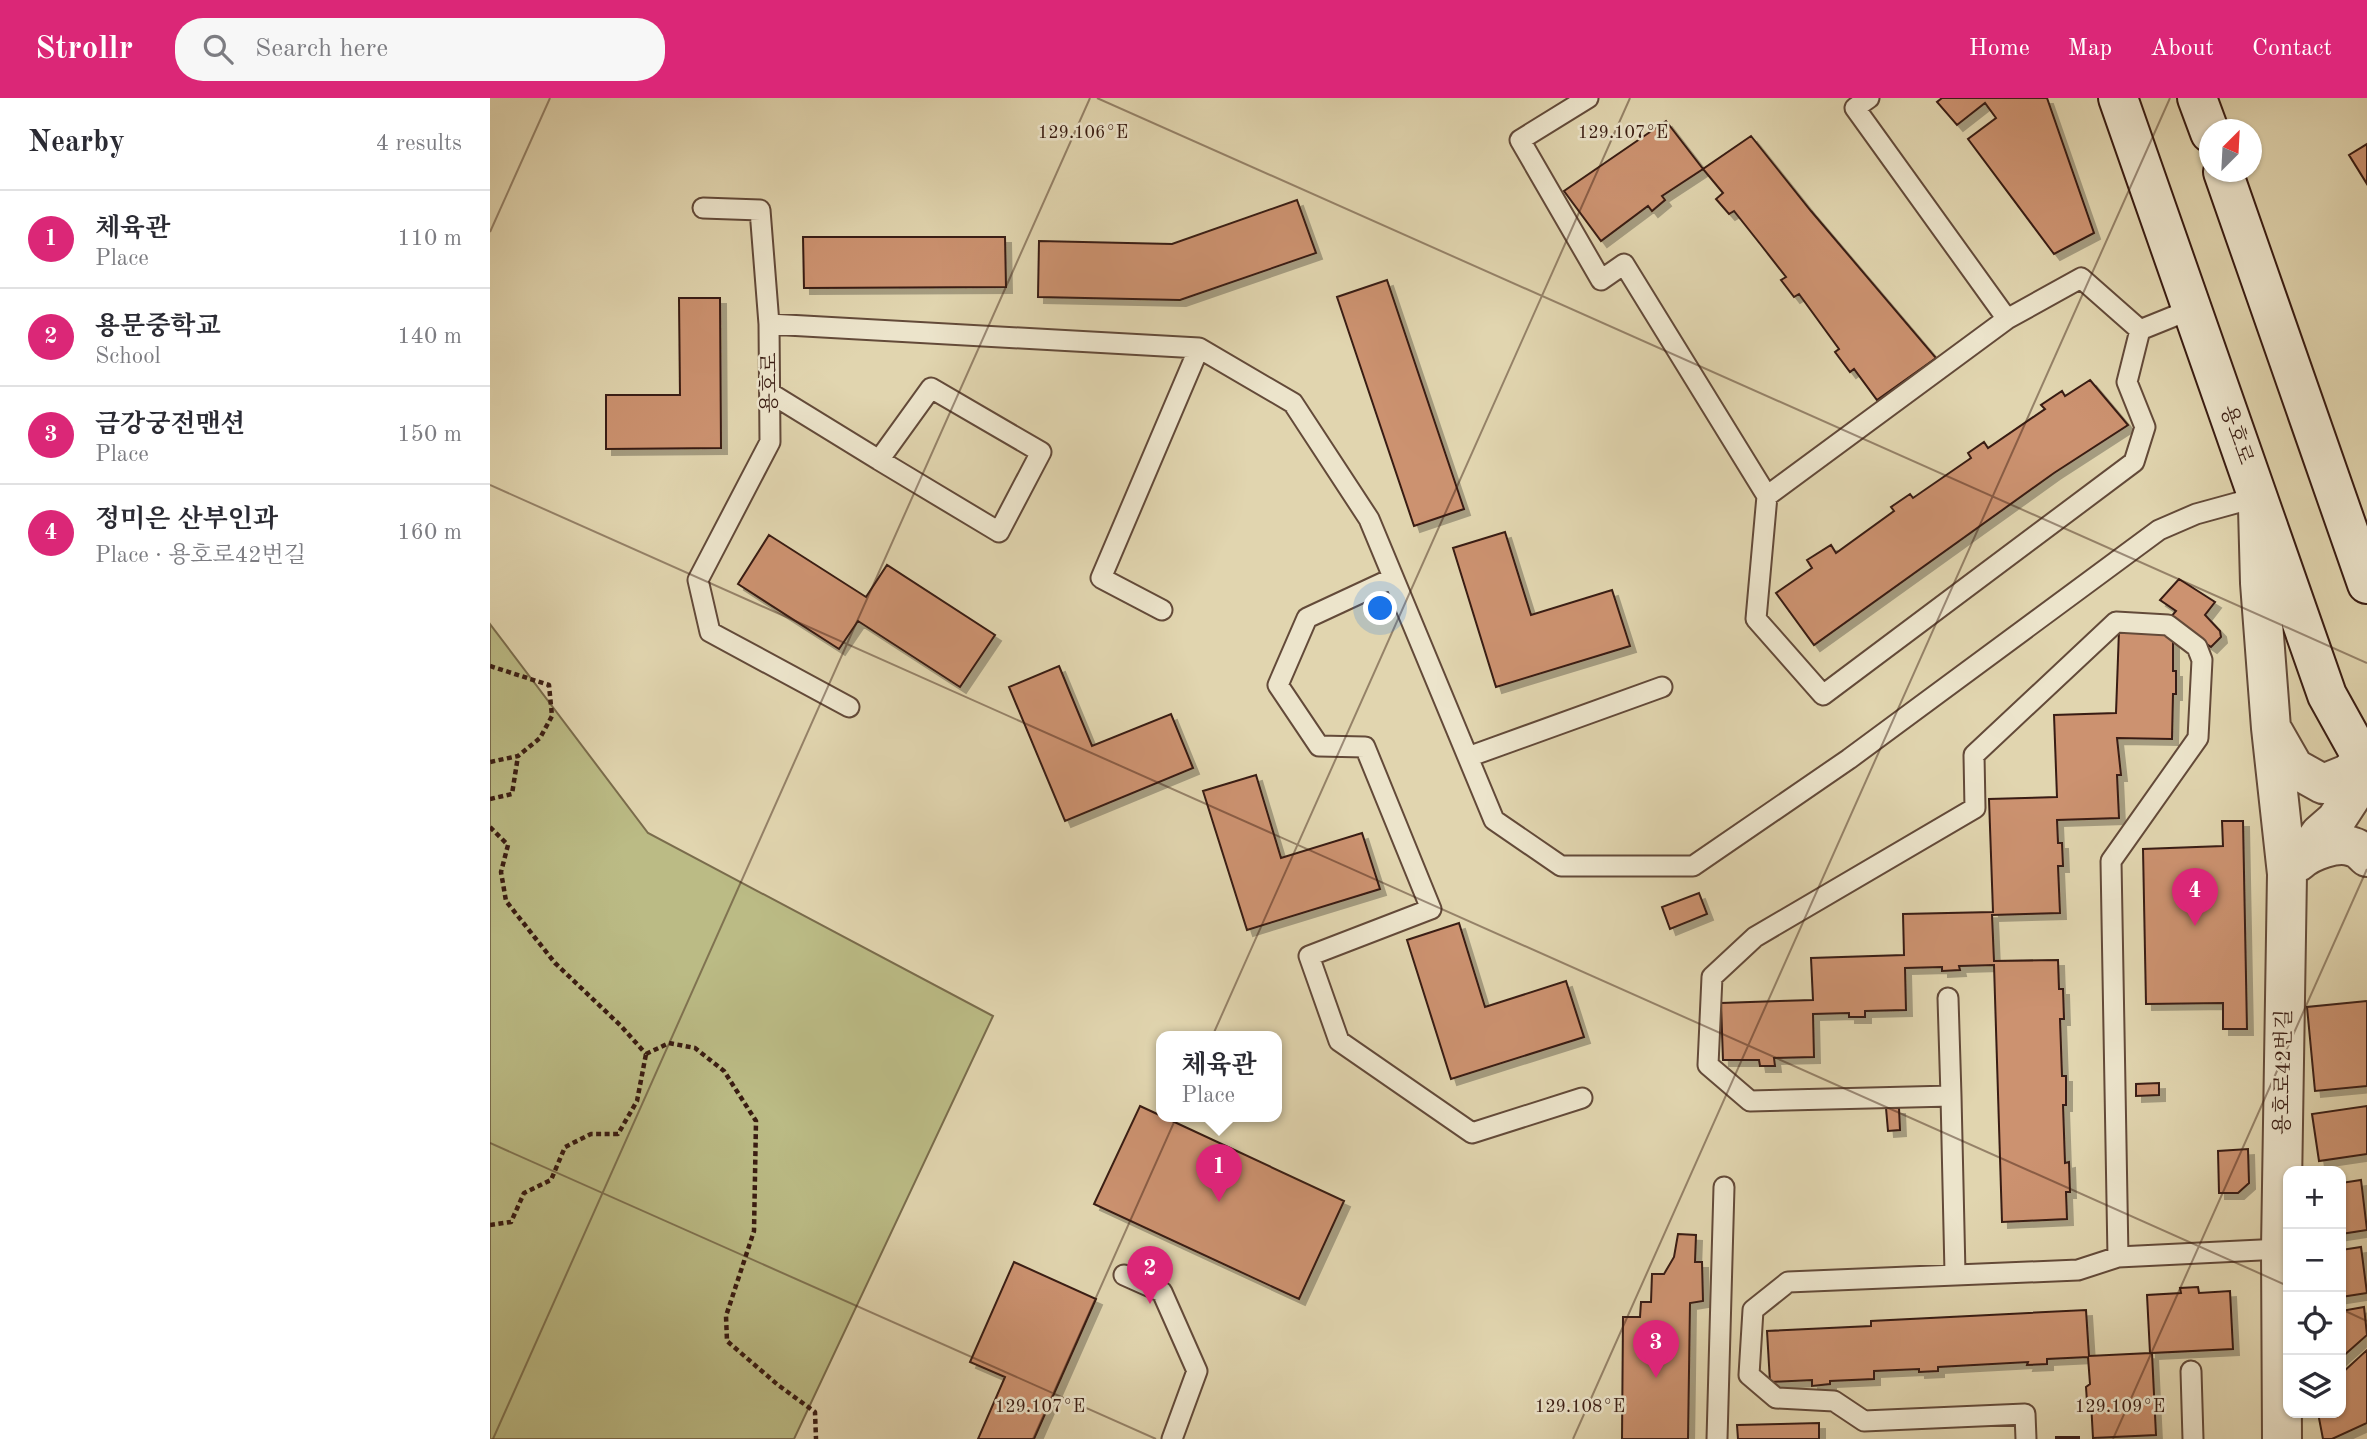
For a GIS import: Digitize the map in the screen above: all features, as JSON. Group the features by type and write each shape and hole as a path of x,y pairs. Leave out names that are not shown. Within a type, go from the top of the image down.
{"street":[{"name":"용호로","path":"2118,98 2327,695 2366,759"},
{"path":"2197,98 2205,119"},
{"path":"2226,182 2367,584"},
{"name":"용호로42번길","path":"2258,497 2260,583 2271,728 2296,864 2281,1249 2282,1439"},
{"name":"용호로42번길","path":"2271,728 2294,768 2323,784 2348,774 2366,759"},
{"path":"2296,864 2320,834 2336,820 2353,794 2366,759"},
{"path":"2296,864 2340,845 2355,847 2367,857"}],"lane":[{"path":"1588,98 1520,140 1601,280 1624,264 1767,496 1756,619 1823,695 2134,462 2145,427 2127,382 2140,330"},
{"path":"1869,98 1855,108 2007,318"},
{"name":"용호로","path":"703,208 760,210 769,324 770,442 698,580 710,632 849,707"},
{"path":"1767,496 2007,318 2081,278 2140,330"},
{"path":"2140,330 2192,309"},
{"path":"769,324 1199,348 1293,403 1368,519 1494,820 1561,866 1693,866 1849,759 2159,530 2196,514 2258,497"},
{"path":"1163,610 1101,578 1199,348"},
{"path":"770,394 879,460 999,532 1041,452 931,388 879,460"},
{"path":"1393,578 1307,618 1278,685 1319,746 1365,747 1431,909 1309,956 1339,1041 1472,1133 1582,1098"},
{"path":"1951,1096 1749,1101 1708,1065 1712,977 1755,937 1975,808 1974,755 2116,622 2168,625 2197,647 2202,660 2199,738 2111,861 2118,1257"},
{"path":"1468,757 1662,687"},
{"path":"1948,998 1955,1273"},
{"path":"1717,1439 1724,1187"},
{"path":"2026,1439 2025,1414 1864,1421 1834,1401 1776,1398 1749,1375 1753,1310 1788,1282 2078,1270 2118,1257 2281,1249"},
{"path":"1124,1275 1162,1292 1197,1371 1172,1439"},
{"path":"2191,1371 2193,1439"}],"path":[{"path":"490,666 549,685 552,716 540,738 519,756 490,762"},
{"path":"490,799 512,794 519,756"},
{"path":"490,827 508,845 501,872 506,901 555,963 621,1026 646,1054"},
{"path":"646,1054 669,1043 695,1048 724,1071 756,1121 754,1231 726,1316 727,1341 815,1412 816,1439"},
{"path":"490,1225 511,1222 524,1193 551,1180 565,1147 591,1134 618,1134 637,1101 646,1054"}],"green space":[{"path":"490,624 648,833 993,1016 794,1439 490,1439"}],"building":[{"path":"1942,98 2047,98 2094,233 2054,254 1968,139 1996,118 1985,103 1957,125 1937,102"},
{"path":"1666,121 1703,169 1662,196 1665,200 1652,211 1648,206 1601,241 1564,191"},
{"path":"1751,136 1936,358 1877,400 1854,369 1850,372 1835,352 1839,349 1799,294 1794,297 1781,280 1786,277 1734,211 1729,214 1716,199 1723,193 1703,169"},
{"path":"2367,144 2367,184 2349,155"},
{"path":"1297,200 1316,253 1180,300 1038,297 1039,241 1172,244"},
{"path":"803,237 1005,237 1006,287 804,288"},
{"path":"1387,280 1464,509 1414,526 1337,297"},
{"path":"679,298 720,298 721,448 606,449 606,395 680,395"},
{"path":"2090,380 2128,425 2054,473 1814,645 1776,593 1812,568 1807,560 1831,545 1836,553 1894,511 1891,507 1910,494 1913,498 1971,458 1968,453 1984,442 1988,448 2045,409 2041,405 2062,391 2065,396"},
{"path":"1505,532 1531,615 1612,590 1630,646 1496,687 1453,548"},
{"path":"769,535 866,597 887,565 995,635 960,687 858,621 839,649 738,584"},
{"path":"2179,579 2215,602 2205,615 2220,631 2221,637 2211,647 2170,618 2176,611 2160,600"},
{"path":"2119,630 2173,634 2176,694 2173,694 2172,739 2117,738 2121,775 2117,775 2119,818 2057,820 2063,866 2058,866 2060,913 1992,915 1994,961 2058,960 2059,989 2063,989 2064,1019 2060,1019 2062,1076 2066,1076 2066,1105 2063,1105 2065,1163 2069,1162 2070,1192 2066,1192 2067,1219 2002,1222 1994,965 1959,966 1960,970 1942,971 1942,967 1905,968 1906,1010 1865,1011 1865,1017 1849,1017 1849,1013 1813,1014 1814,1057 1774,1058 1775,1066 1760,1066 1759,1060 1723,1060 1721,1003 1813,1000 1811,958 1904,955 1903,914 1993,912 1989,799 2057,797 2054,715 2116,713"},
{"path":"1059,666 1092,746 1171,714 1193,768 1065,821 1009,687"},
{"path":"1256,775 1281,858 1362,833 1380,889 1247,930 1203,791"},
{"path":"2222,821 2243,821 2247,1029 2223,1029 2223,1003 2146,1004 2143,849 2223,846"},
{"path":"1699,893 1707,914 1670,929 1662,907"},
{"path":"1459,923 1485,1007 1566,981 1584,1037 1451,1079 1407,940"},
{"path":"2367,1001 2367,1086 2315,1091 2307,1007"},
{"path":"2159,1083 2159,1095 2136,1096 2136,1084"},
{"path":"1140,1106 1156,1113 1156,1122 1174,1122 1344,1201 1299,1299 1094,1204"},
{"path":"2367,1106 2367,1154 2319,1161 2312,1114"},
{"path":"1886,1108 1899,1108 1900,1130 1888,1131"},
{"path":"2248,1149 2249,1183 2238,1193 2219,1193 2218,1151"},
{"path":"2361,1180 2367,1230 2346,1233 2346,1182"},
{"path":"1678,1234 1696,1235 1695,1262 1702,1262 1703,1301 1690,1303 1688,1439 1622,1439 1623,1317 1640,1317 1641,1302 1651,1302 1652,1274 1664,1274 1674,1257"},
{"path":"2361,1247 2367,1293 2346,1296 2346,1249"},
{"path":"1014,1262 1096,1299 1034,1439 978,1439 1005,1377 970,1362"},
{"path":"2198,1287 2199,1293 2230,1291 2233,1349 2152,1353 2156,1435 2093,1438 2091,1402 2087,1402 2086,1387 2090,1384 2088,1357 2047,1359 2047,1364 2027,1365 2028,1362 1938,1367 1938,1371 1919,1372 1919,1369 1874,1371 1874,1379 1830,1381 1830,1384 1812,1386 1812,1380 1770,1382 1767,1331 1871,1326 1871,1321 2086,1310 2089,1356 2150,1353 2147,1295 2181,1293 2180,1288"},
{"path":"2364,1307 2367,1335 2346,1354 2346,1310"},
{"path":"2367,1350 2367,1423 2332,1439 2323,1439 2319,1418 2346,1418 2346,1369"},
{"path":"1819,1423 1819,1439 1738,1439 1737,1425"},
{"path":"2079,1437 2079,1439 2056,1439"}],"place":[{"name":"정미은 산부인과","path":"2195,926"},
{"name":"체육관","path":"1219,1202"},
{"name":"용문중학교","path":"1150,1304"},
{"name":"금강궁전맨션","path":"1656,1378"}]}
